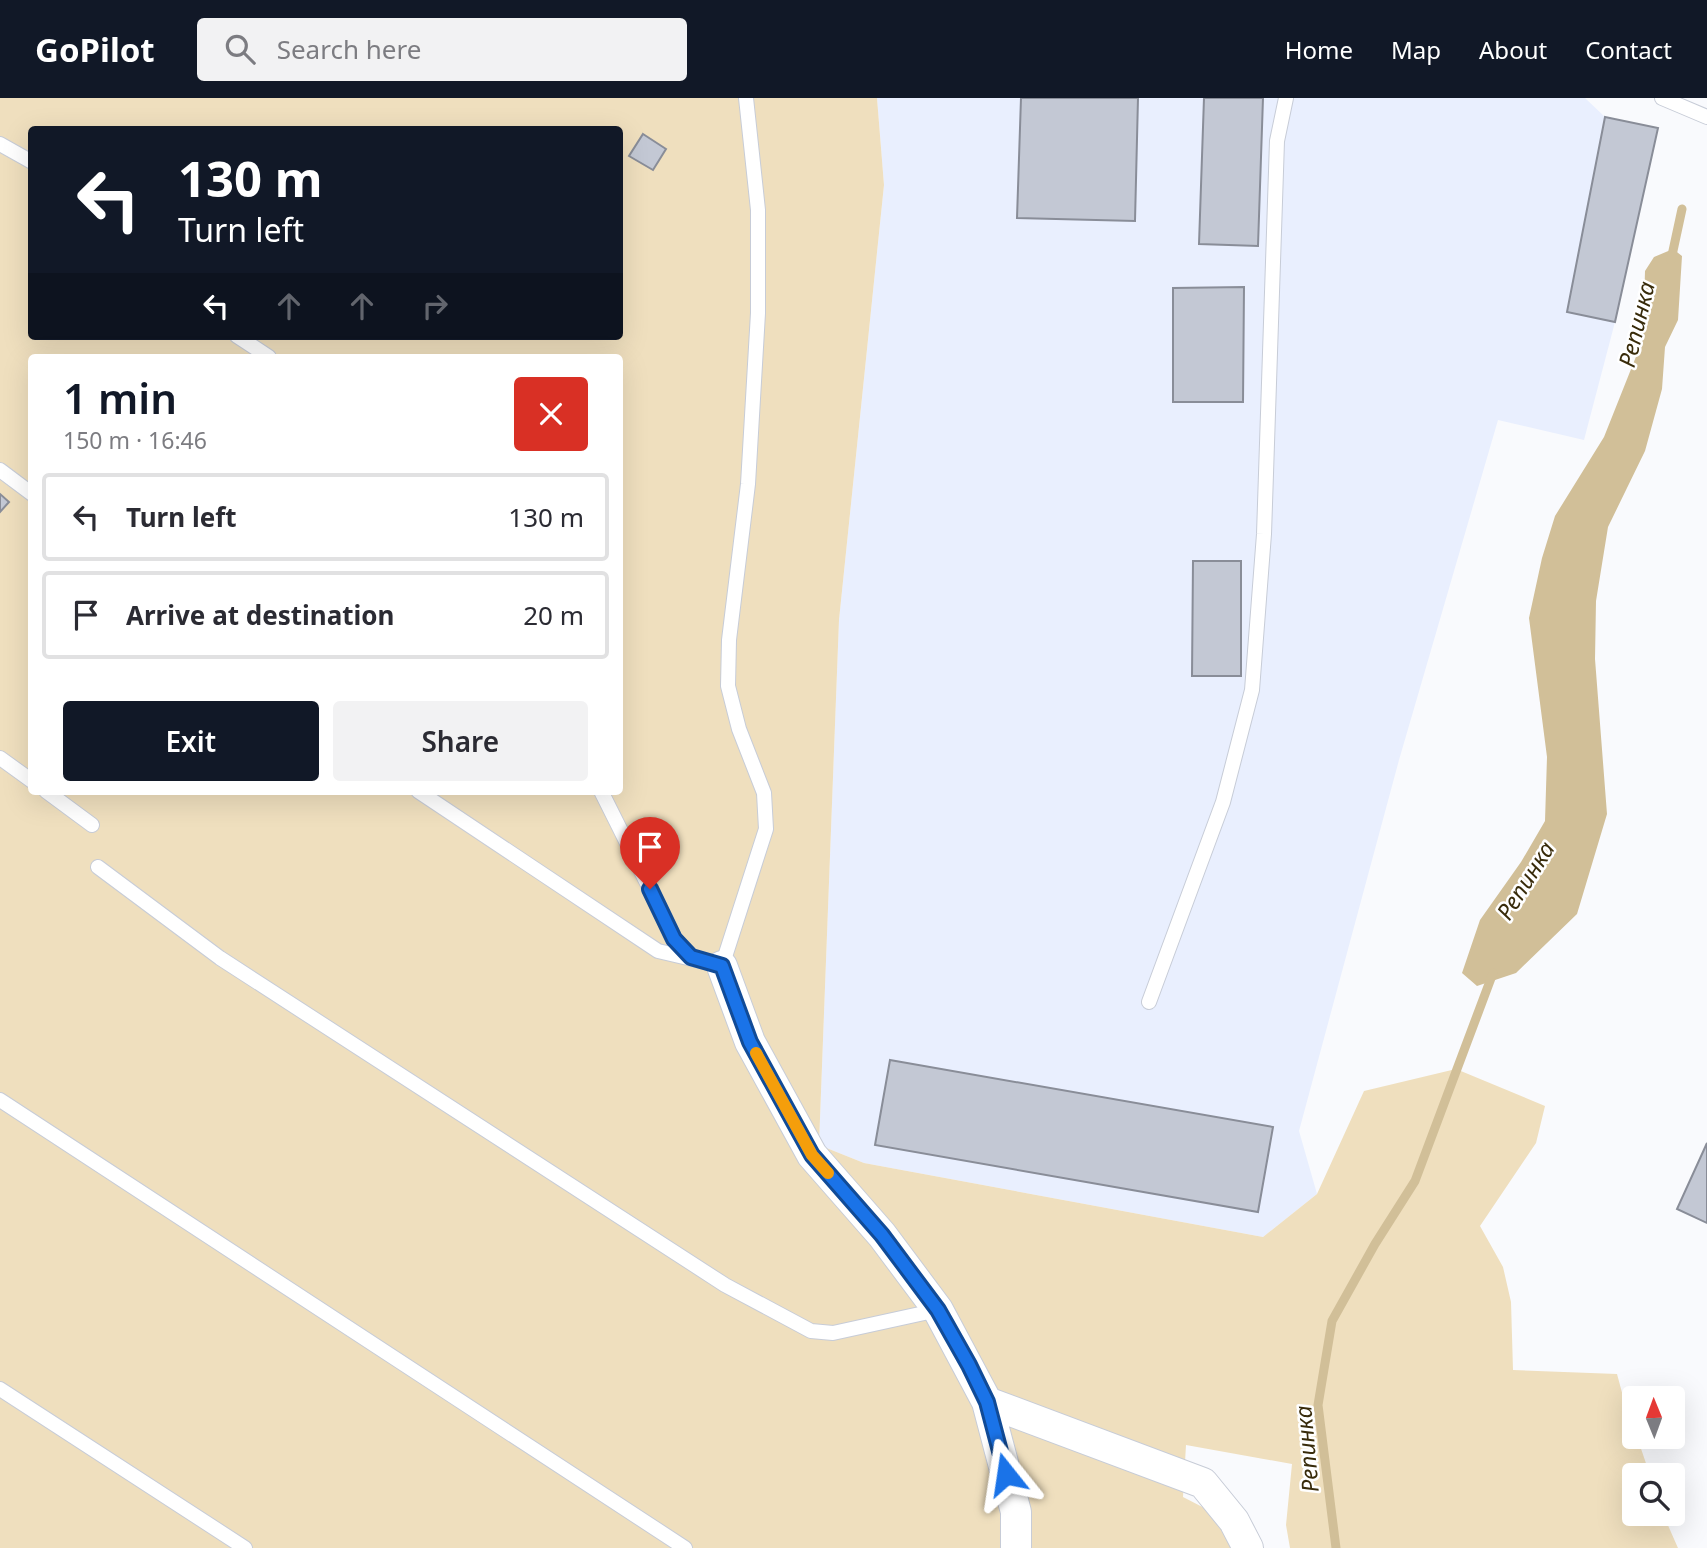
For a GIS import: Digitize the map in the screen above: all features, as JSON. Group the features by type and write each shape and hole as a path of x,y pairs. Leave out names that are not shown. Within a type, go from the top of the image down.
{"street":[{"path":"722,966 750,1042 812,1155 882,1235 938,1310 987,1402 1016,1512 1016,1548"},
{"path":"987,1402 1203,1483 1234,1521 1248,1548"}],"lane":[{"path":"424,795 658,951 722,966 766,829 764,793 739,729 728,686 729,640 748,484 758,313 758,210 746,98"},
{"path":"1149,1002 1223,802 1252,690 1264,534 1277,141 1286,98"},
{"path":"1661,98 1707,117"},
{"path":"0,144 28,160"},
{"path":"243,340 264,354"},
{"path":"0,470 28,491"},
{"path":"0,758 28,778"},
{"path":"51,795 92,825"},
{"path":"603,795 674,939 691,957"},
{"path":"99,867 220,958 725,1285 811,1331 833,1333 938,1310"},
{"path":"0,1100 685,1548"},
{"path":"0,1389 244,1548"}],"shaded area":[{"path":"0,98 877,98 884,185 839,620 819,1145 864,1163 1263,1237 1317,1194 1364,1091 1456,1069 1545,1106 1536,1143 1480,1226 1503,1267 1511,1302 1513,1370 1617,1374 1622,1393 1622,1449 1641,1449 1646,1463 1622,1463 1622,1526 1668,1526 1678,1548 1290,1548 1286,1525 1292,1464 1186,1445 1183,1497 1214,1513 1235,1548 0,1548"},
{"path":"877,98 1585,98 1605,117 1658,128 1615,322 1584,440 1498,420 1399,760 1299,1131 1317,1194 1263,1237 864,1163 819,1145 839,620 884,185"}],"water":[{"path":"1673,249 1682,256 1678,320 1665,347 1662,389 1645,451 1608,527 1596,601 1595,659 1607,814 1577,914 1516,973 1477,986 1462,973 1480,920 1521,862 1545,821 1547,757 1529,618 1542,558 1555,516 1604,437 1643,339 1645,271 1654,257"}],"building":[{"path":"1021,98 1138,98 1135,221 1017,218"},
{"path":"1204,98 1263,98 1258,246 1199,244"},
{"path":"1605,117 1658,128 1615,322 1567,312"},
{"path":"643,134 666,149 653,170 629,156"},
{"path":"1244,287 1243,402 1173,402 1173,288"},
{"path":"0,494 9,502 0,512"},
{"path":"1193,561 1241,561 1241,676 1192,676"},
{"path":"890,1060 1273,1127 1258,1212 875,1145"},
{"path":"1707,1143 1707,1223 1677,1209"}],"waterway":[{"name":"Репинка","path":"1671,260 1682,209"},
{"name":"Репинка","path":"1336,1548 1318,1405 1332,1321 1375,1244 1415,1181 1493,973"}],"slow traffic":[{"path":"756,1053 812,1155 828,1173"}],"route":[{"path":"650,889 674,939 691,957 722,966 750,1042 812,1155 882,1235 938,1310 987,1402 1006,1474"}]}
